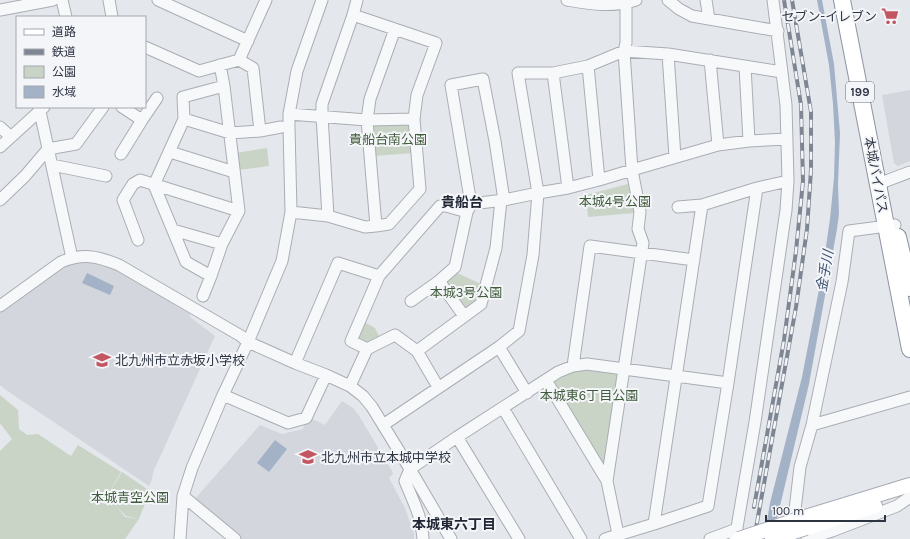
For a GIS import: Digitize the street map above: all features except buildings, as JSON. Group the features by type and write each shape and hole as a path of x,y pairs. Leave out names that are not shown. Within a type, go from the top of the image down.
{"highway":[{"name":"本城バイパス","path":"842,0 882,183"},
{"name":"本城バイパス","path":"852,0 910,349"},
{"name":"本城バイパス","path":"890,226 910,288"}],"main road":[{"path":"737,536 805,528 910,485"},
{"path":"772,539 910,496"}],"street":[{"path":"0,10 53,0"},
{"path":"62,0 66,16"},
{"path":"108,0 112,16"},
{"path":"158,0 248,41"},
{"path":"239,60 266,0"},
{"path":"180,539 183,496 192,468 282,261 291,212 290,114 297,71 322,0"},
{"path":"328,216 322,104 358,0"},
{"path":"567,0 597,2 609,5 631,2 624,51 632,170 640,212 638,229 643,243 607,481"},
{"path":"668,0 692,16 778,31"},
{"path":"706,0 709,19"},
{"path":"710,539 737,536 786,210 788,181 786,106 773,0"},
{"path":"291,212 328,216 365,227 389,224 420,189 414,118 417,95 436,43 353,15"},
{"path":"376,226 367,120 370,99 395,30"},
{"path":"146,47 199,71 239,60 253,68 260,131"},
{"path":"383,425 499,347 519,331 533,255 538,193 518,73 553,73 588,66 624,51 668,54 782,72"},
{"path":"668,54 675,157"},
{"path":"710,60 718,145"},
{"path":"203,296 222,244 239,211 224,86 220,65"},
{"path":"588,66 598,180"},
{"path":"745,66 749,141"},
{"path":"553,73 568,188"},
{"path":"411,301 440,281 455,267 469,208 451,85 483,79 495,141 502,200 496,248 481,304 417,351"},
{"path":"211,276 186,262 154,185 184,118 183,97 224,86"},
{"path":"121,154 157,98"},
{"path":"41,108 48,149 72,258"},
{"path":"0,147 41,108"},
{"path":"0,200 25,176 48,149 76,144 102,108"},
{"path":"124,108 142,120"},
{"path":"290,114 367,120 414,118"},
{"path":"184,118 230,133 260,131 281,127"},
{"path":"0,127 10,138"},
{"path":"368,349 352,341 379,276 440,206 469,208 502,200 568,188 718,145 749,141 787,139"},
{"path":"170,152 234,172"},
{"path":"52,166 106,176"},
{"path":"882,183 910,172"},
{"path":"138,240 124,200 133,184 140,180 239,211"},
{"path":"678,207 702,205 757,188 788,181"},
{"path":"605,539 619,537 708,506 757,188"},
{"path":"654,524 702,205"},
{"path":"789,539 795,510 800,467 812,425 842,282 849,231 890,226"},
{"path":"173,230 222,244"},
{"path":"572,366 590,246 694,260"},
{"path":"0,306 60,262 72,258 96,257 119,265 234,332 248,342 350,386 363,396 372,407 451,539"},
{"path":"295,363 338,263 379,276"},
{"path":"440,281 464,316"},
{"path":"350,386 368,349 395,335 417,351 438,387"},
{"path":"499,347 527,393"},
{"path":"423,539 422,526 418,513 405,482 410,469 558,372 572,366 587,364 728,384"},
{"path":"223,395 288,423 306,418 326,375"},
{"path":"546,380 607,481 619,537"},
{"path":"812,425 910,396"},
{"path":"503,408 581,539"},
{"path":"457,437 519,539"},
{"path":"183,496 235,539"}],"shaded area":[{"path":"910,90 910,161 898,166 894,163 882,95"},
{"name":"北九州市立赤坂小学校","path":"80,261 98,262 110,266 190,314 190,317 215,336 154,470 149,486 0,385 0,309 64,264"},
{"name":"北九州市立本城中学校","path":"342,401 353,408 358,414 392,471 393,474 389,478 405,508 414,534 414,539 240,539 193,501 260,425 282,434 303,429 308,417 325,425"}],"green space":[{"name":"貴船台南公園","path":"372,123 412,123 414,153 373,156"},
{"path":"267,148 269,166 239,170 236,153"},
{"name":"本城4号公園","path":"628,184 634,213 588,217 586,195"},
{"name":"本城3号公園","path":"455,272 483,285 478,301 463,311 445,285 446,278"},
{"path":"364,322 375,328 380,338 366,344 356,338"},
{"name":"本城東6丁目公園","path":"579,368 620,372 606,463 601,464 551,381 565,373"},
{"name":"本城青空公園","path":"0,395 18,410 19,429 27,435 38,434 71,456 78,445 121,472 106,497 122,472 150,491 139,519 125,539 0,539 0,451 12,439 0,423","holes":["117,507 126,516 139,519 125,517"]}],"water":[{"name":"金手川","path":"817,0 822,0 834,64 840,133 838,184 839,214 809,384 775,527 776,539 764,539 770,503 802,377 822,274 830,219 834,178 835,142 833,104 829,65"},
{"path":"87,273 114,286 110,295 82,283"},
{"path":"275,440 287,449 269,472 257,463"}],"railway":[{"path":"754,507 784,340 796,251 803,181 801,105 784,0"},
{"path":"754,539 796,307 807,229 811,170 811,112 792,0"}],"place":[{"name":"セブン-イレブン","path":"890,16"},
{"name":"北九州市立赤坂小学校","path":"102,360"},
{"name":"北九州市立本城中学校","path":"308,457"}],"district":[{"name":"貴船台","path":"462,202"},
{"name":"本城東六丁目","path":"454,524"}]}
